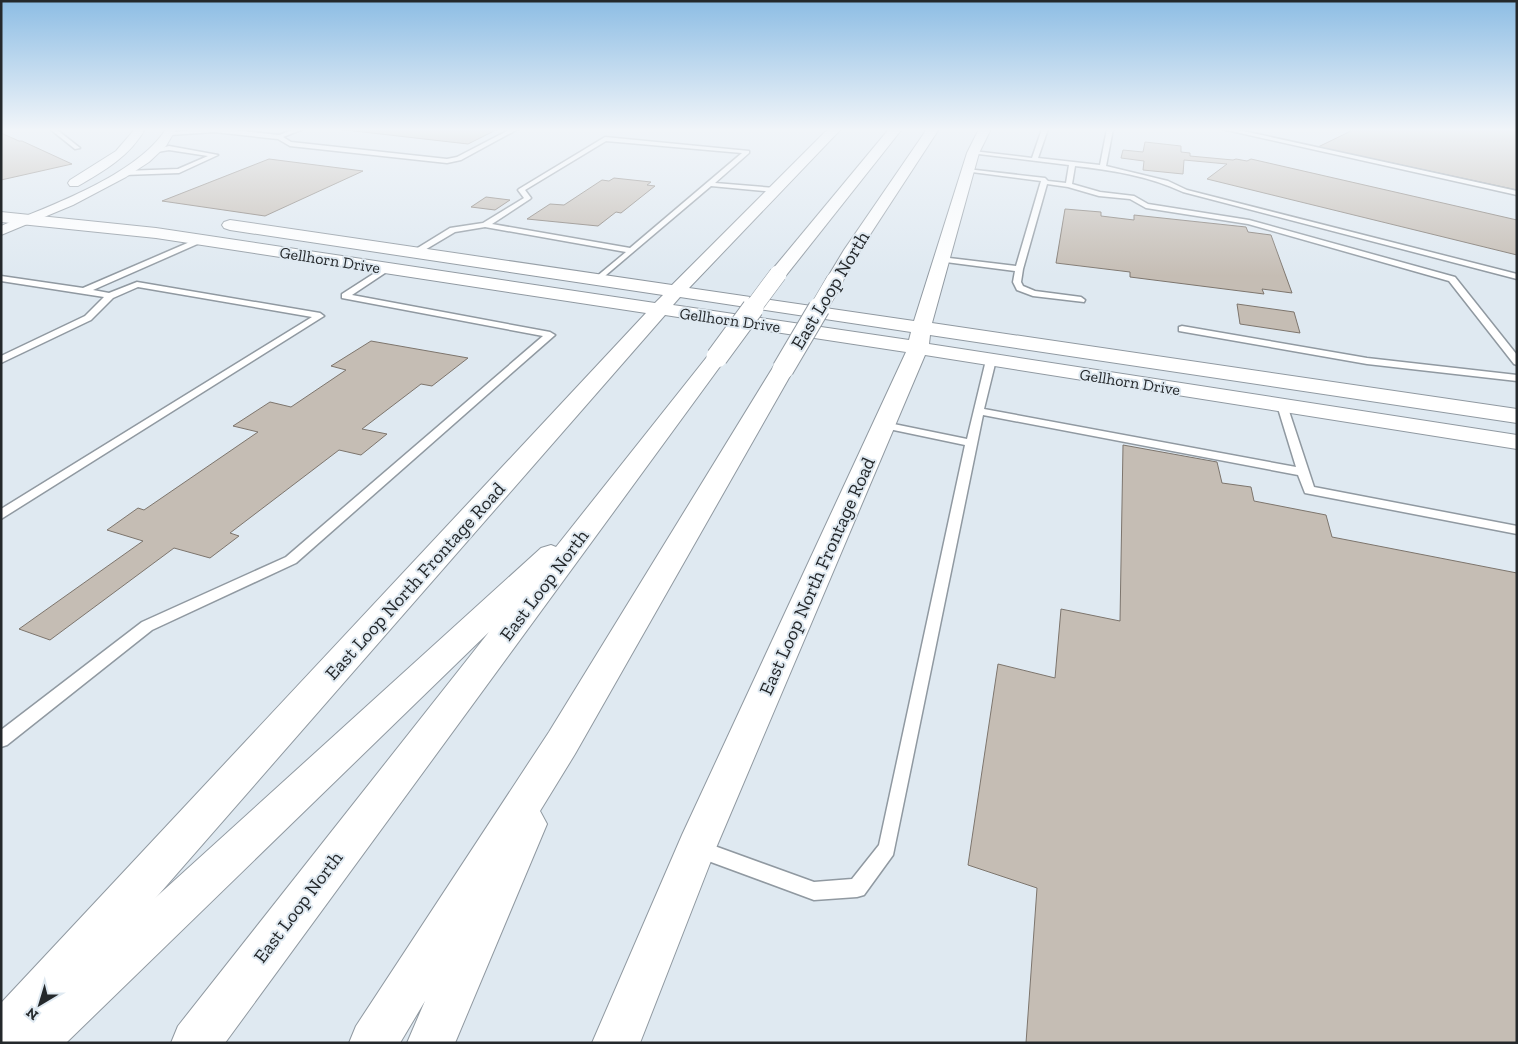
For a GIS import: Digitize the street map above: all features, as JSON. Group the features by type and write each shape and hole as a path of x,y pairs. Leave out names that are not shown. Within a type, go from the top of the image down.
{"main road":[{"name":"East Loop North Frontage Road","path":"1,1038 668,300 788,178"},
{"name":"East Loop North","path":"195,1043 608,501 778,274 857,178"},
{"name":"East Loop North","path":"373,1043 562,743 852,250 900,178"},
{"name":"East Loop North Frontage Road","path":"616,1043 696,848 884,425 919,339 965,178"},
{"name":"Gellhorn Drive","path":"1,204 200,240 387,268 668,300 919,339 1273,380 1517,416"},
{"name":"Gellhorn Drive","path":"1,217 26,209 57,206 87,209"},
{"name":"Gellhorn Drive","path":"214,223 599,279 668,300"},
{"path":"200,240 232,226"},
{"path":"387,268 415,252"},
{"name":"Gellhorn Drive","path":"919,339 991,360 1517,442"},
{"path":"1273,380 1282,406"},
{"path":"31,1043 608,501"},
{"path":"431,1043 562,743"}],"street":[{"path":"61,190 82,178"},
{"path":"57,206 116,178"},
{"path":"1,231 26,209"}],"lane":[{"path":"485,225 528,198 521,190 542,178"},
{"path":"599,279 717,178"},
{"path":"1024,178 1068,185 1099,194 1132,197 1146,206 1249,222 1452,279 1517,362"},
{"path":"1068,185 1069,178"},
{"path":"1147,178 1166,182 1185,191 1517,277"},
{"path":"1446,178 1517,193"},
{"path":"1044,182 1017,282 1020,288 1045,295 1081,300"},
{"path":"710,184 776,190"},
{"path":"415,252 453,230 485,225 632,250"},
{"path":"84,291 200,240"},
{"path":"941,259 1019,269"},
{"path":"1,740 146,626 291,560 550,335 345,296 387,268"},
{"path":"1,279 110,296"},
{"path":"1,360 88,318 110,296 136,284 320,316 1,516"},
{"path":"1182,329 1367,361 1517,378"},
{"path":"696,848 814,891 857,888 887,849 971,443 991,360"},
{"path":"1282,406 1309,490 1517,530"},
{"path":"978,411 1303,472"},
{"path":"884,425 971,443"}],"building":[{"path":"221,178 348,178 265,216 162,201"},
{"path":"614,178 651,182 647,185 655,186 621,213 616,212 598,226 527,219 550,204 564,205 602,180 609,181"},
{"path":"1333,178 1517,220 1517,255 1207,179"},
{"path":"1460,178 1517,178 1517,190"},
{"path":"486,197 510,200 495,210 471,207"},
{"path":"1065,209 1101,212 1101,216 1134,220 1134,215 1246,227 1248,232 1271,235 1292,293 1262,289 1264,294 1130,277 1130,272 1056,263"},
{"path":"1237,304 1294,312 1300,333 1240,324"},
{"path":"371,341 468,358 432,386 421,384 362,429 387,434 361,455 339,450 230,533 239,536 210,558 174,548 50,640 19,629 143,541 107,530 138,508 144,510 258,432 233,426 270,402 291,407 346,370 331,366"},
{"path":"1123,445 1217,462 1222,483 1251,487 1254,501 1326,515 1332,537 1517,573 1517,1043 1026,1043 1037,888 968,865 998,664 1055,678 1061,609 1120,621"}]}
